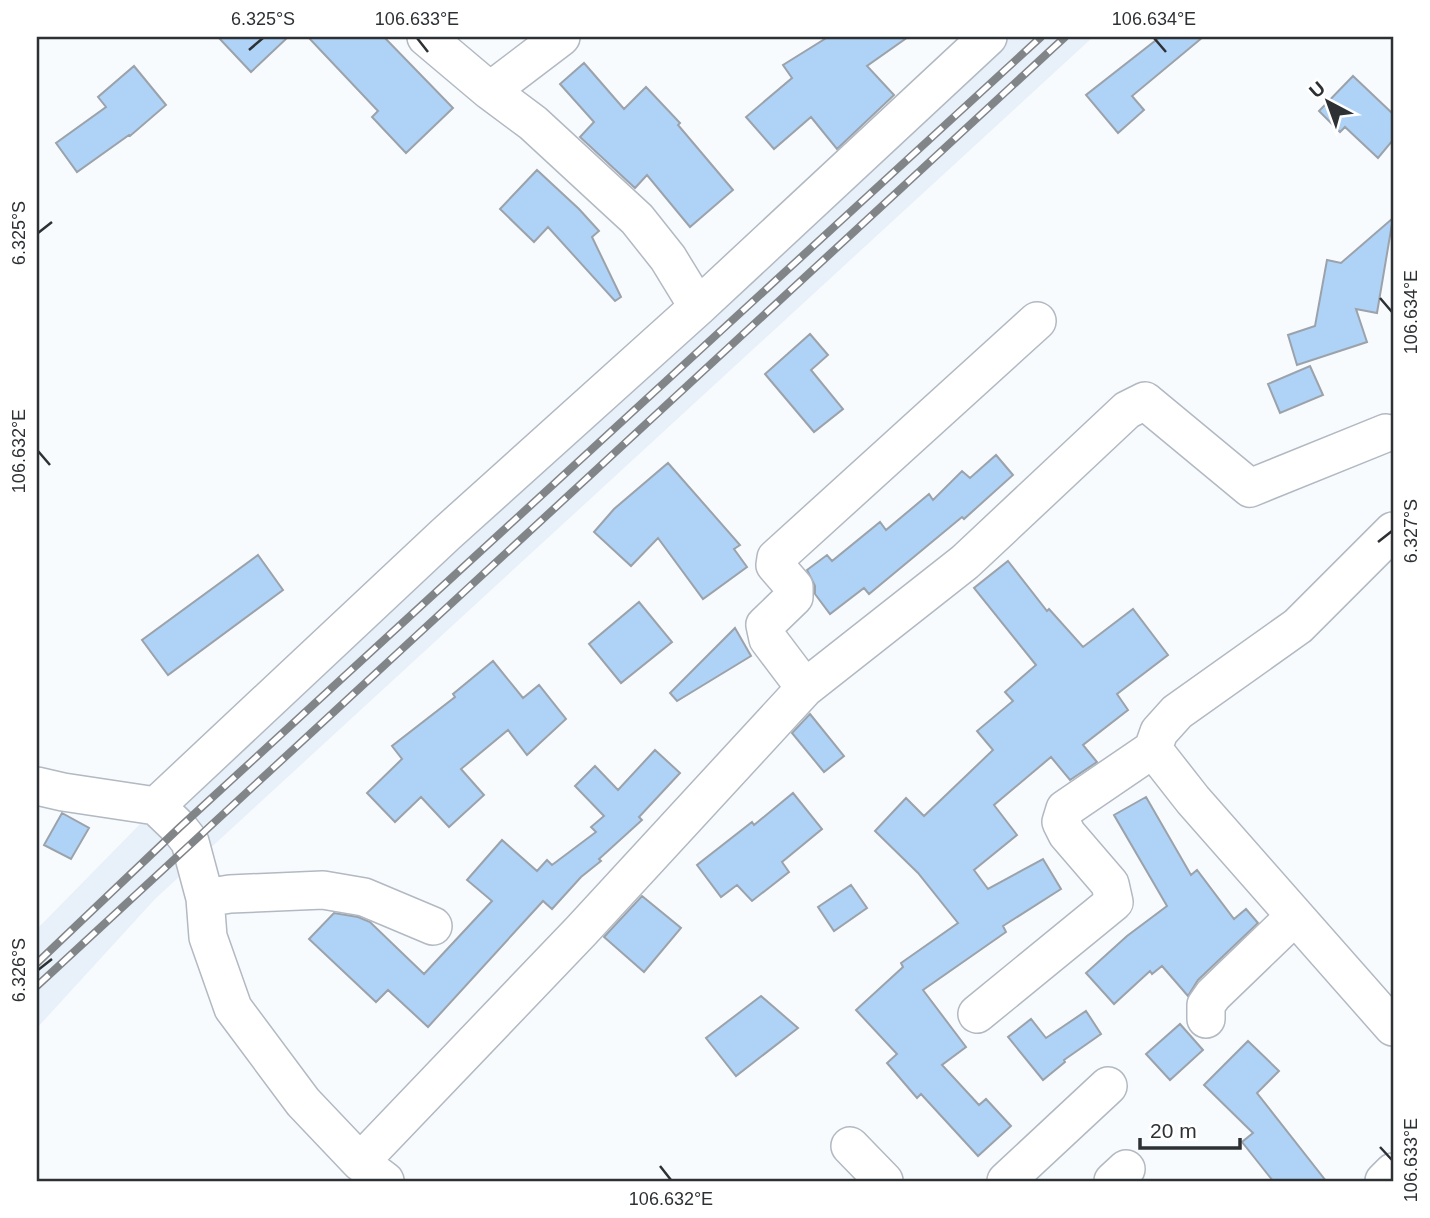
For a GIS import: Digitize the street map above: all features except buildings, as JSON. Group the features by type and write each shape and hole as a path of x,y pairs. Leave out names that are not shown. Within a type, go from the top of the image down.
{"street":[{"path":"426,37 533,123 637,219 668,258 698,307"},
{"path":"490,91 561,37"},
{"path":"156,806 436,543 698,307 988,37"},
{"path":"805,688 768,639 765,625 794,597 794,587 775,565 776,558 1037,321"},
{"path":"37,786 156,806 191,842 205,898 208,937 233,1008 303,1102 373,1172 581,931 805,688 965,562 1127,410 1145,401 1250,488 1391,433"},
{"path":"977,1014 1114,902 1110,884 1067,834 1061,822 1065,809 1153,749 1159,732 1177,712 1298,625 1393,531"},
{"path":"1153,749 1194,800 1393,1027"},
{"path":"205,898 230,894 323,890 365,897 433,926"},
{"path":"1206,1019 1206,1005 1213,995 1295,916"},
{"path":"1006,1181 1108,1086"},
{"path":"850,1146 884,1181"},
{"path":"1384,1181 1393,1172"}],"shaded area":[{"path":"1002,37 1093,37 155,899 37,1028 37,929 142,822"}],"railway":[{"path":"37,963 179,828 1041,37"},
{"path":"37,986 1065,37"}]}
